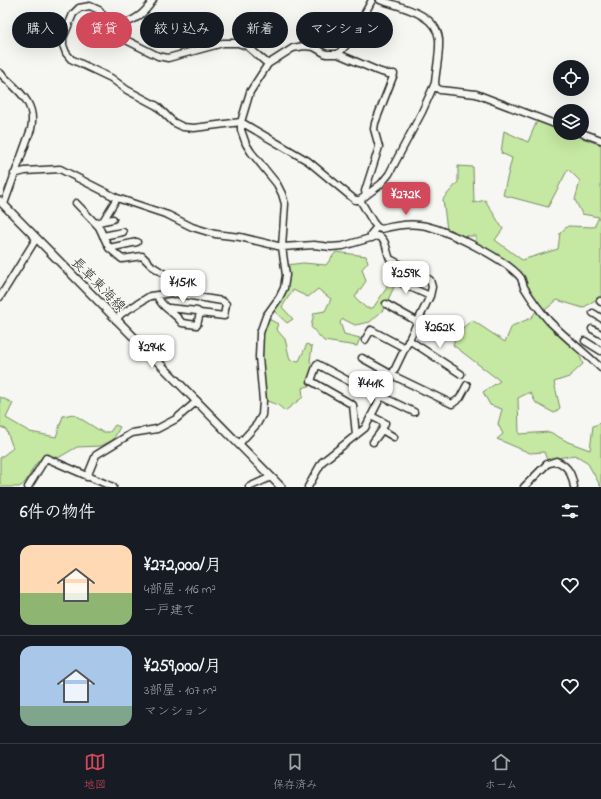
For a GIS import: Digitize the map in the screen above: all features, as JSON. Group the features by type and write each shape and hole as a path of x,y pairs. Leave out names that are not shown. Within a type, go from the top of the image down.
{"main road":[{"name":"長草東海線","path":"2,203 281,487"}],"street":[{"path":"132,20 140,16 147,10 153,0"},
{"path":"338,54 350,41 372,0"},
{"path":"101,12 90,6 78,8 73,14 63,38 63,45 66,53 71,59 111,78 127,90 157,106 173,122 182,127 194,128 241,122 308,161 355,200 360,200 390,174 435,83 439,51 438,32 430,22 421,15 380,0"},
{"path":"132,43 158,56 168,58 223,43 238,43 247,46 268,64"},
{"path":"239,444 257,424 262,415 263,401 259,357 260,333 266,316 280,298 284,288 286,275 282,247 285,204 277,184 246,144 241,130 241,122 250,92 268,64 293,48 304,46 314,47 326,54 338,54 378,71 394,74 375,123 374,129 379,147 365,191 366,195"},
{"path":"0,73 21,93 30,106 33,120 31,129 2,203"},
{"path":"435,83 436,87 440,90 476,94 553,123"},
{"path":"589,136 601,140"},
{"path":"14,174 26,171 60,169 117,198 168,215 192,227 215,234 240,237 282,247 314,245 331,247 344,246 377,236 382,238 390,259 430,280 432,287 430,296 365,428 322,462 308,487"},
{"path":"103,221 117,198"},
{"path":"360,200 373,222 381,229 394,226 420,225 437,229 478,247 492,255 521,278 525,287 548,320 600,366"},
{"path":"76,203 100,227 109,248 122,259 142,256 152,266 174,280 174,294"},
{"path":"96,223 113,219"},
{"path":"372,238 371,234 377,227"},
{"path":"103,236 123,232"},
{"path":"0,296 36,239"},
{"path":"109,248 136,242"},
{"path":"390,278 430,296"},
{"path":"116,320 121,314 150,296 174,294 222,301 226,304 224,316 200,313 197,311 168,309"},
{"path":"157,295 159,301 177,316 182,324 197,326 200,313"},
{"path":"386,304 418,322"},
{"path":"593,313 601,318"},
{"path":"592,329 601,334"},
{"path":"365,340 371,330 405,348"},
{"path":"409,340 462,374"},
{"path":"585,341 601,351"},
{"path":"362,358 392,375 452,404 460,398 466,385"},
{"path":"356,435 353,405 311,381 317,364 380,397 414,412"},
{"path":"87,476 96,455 132,433 157,429 176,419 197,401"},
{"path":"371,416 385,423 374,442"},
{"path":"382,430 394,437"},
{"path":"28,487 46,458 113,487"},
{"path":"524,487 547,464 552,461 556,461 569,470 572,475 574,487"},
{"path":"249,487 271,477"}],"green space":[{"path":"537,121 553,127 553,140 588,140 601,145 601,296 583,308 557,300 544,311 510,264 476,243 476,236 462,236 447,230 443,199 458,182 458,166 473,167 474,203 485,200 503,229 495,240 522,260 558,249 560,233 568,226 594,227 599,217 582,214 575,200 580,181 568,169 548,207 503,195 512,158 501,153 504,131 528,142"},
{"path":"336,252 366,256 368,262 362,269 366,281 355,297 366,308 373,308 386,289 392,269 415,274 413,291 396,283 383,310 370,322 355,325 343,319 340,322 344,334 360,338 357,346 324,341 311,327 314,313 325,311 331,299 318,289 308,297 293,290 282,307 293,319 287,323 274,311 286,291 286,265 303,263 326,265"},
{"path":"537,310 578,351 583,364 569,377 554,382 560,408 554,413 536,403 530,392 518,398 519,434 550,432 568,442 590,450 593,426 601,423 601,487 587,462 575,455 547,460 544,452 530,453 497,439 503,434 498,424 502,409 490,405 483,392 500,381 453,345 456,334 472,320 505,342 512,326 531,318"},
{"path":"267,318 278,324 276,329 285,339 290,360 299,361 307,344 312,347 310,361 313,366 309,381 312,385 302,388 303,397 285,411 278,405 267,401 262,350 264,329"},
{"path":"0,397 13,403 6,418 30,432 56,437 63,416 73,414 102,432 110,432 115,425 120,427 113,440 101,446 77,447 58,458 48,454 42,457 34,466 23,485 19,487 0,487 0,458 13,448 6,429 0,427"}]}
